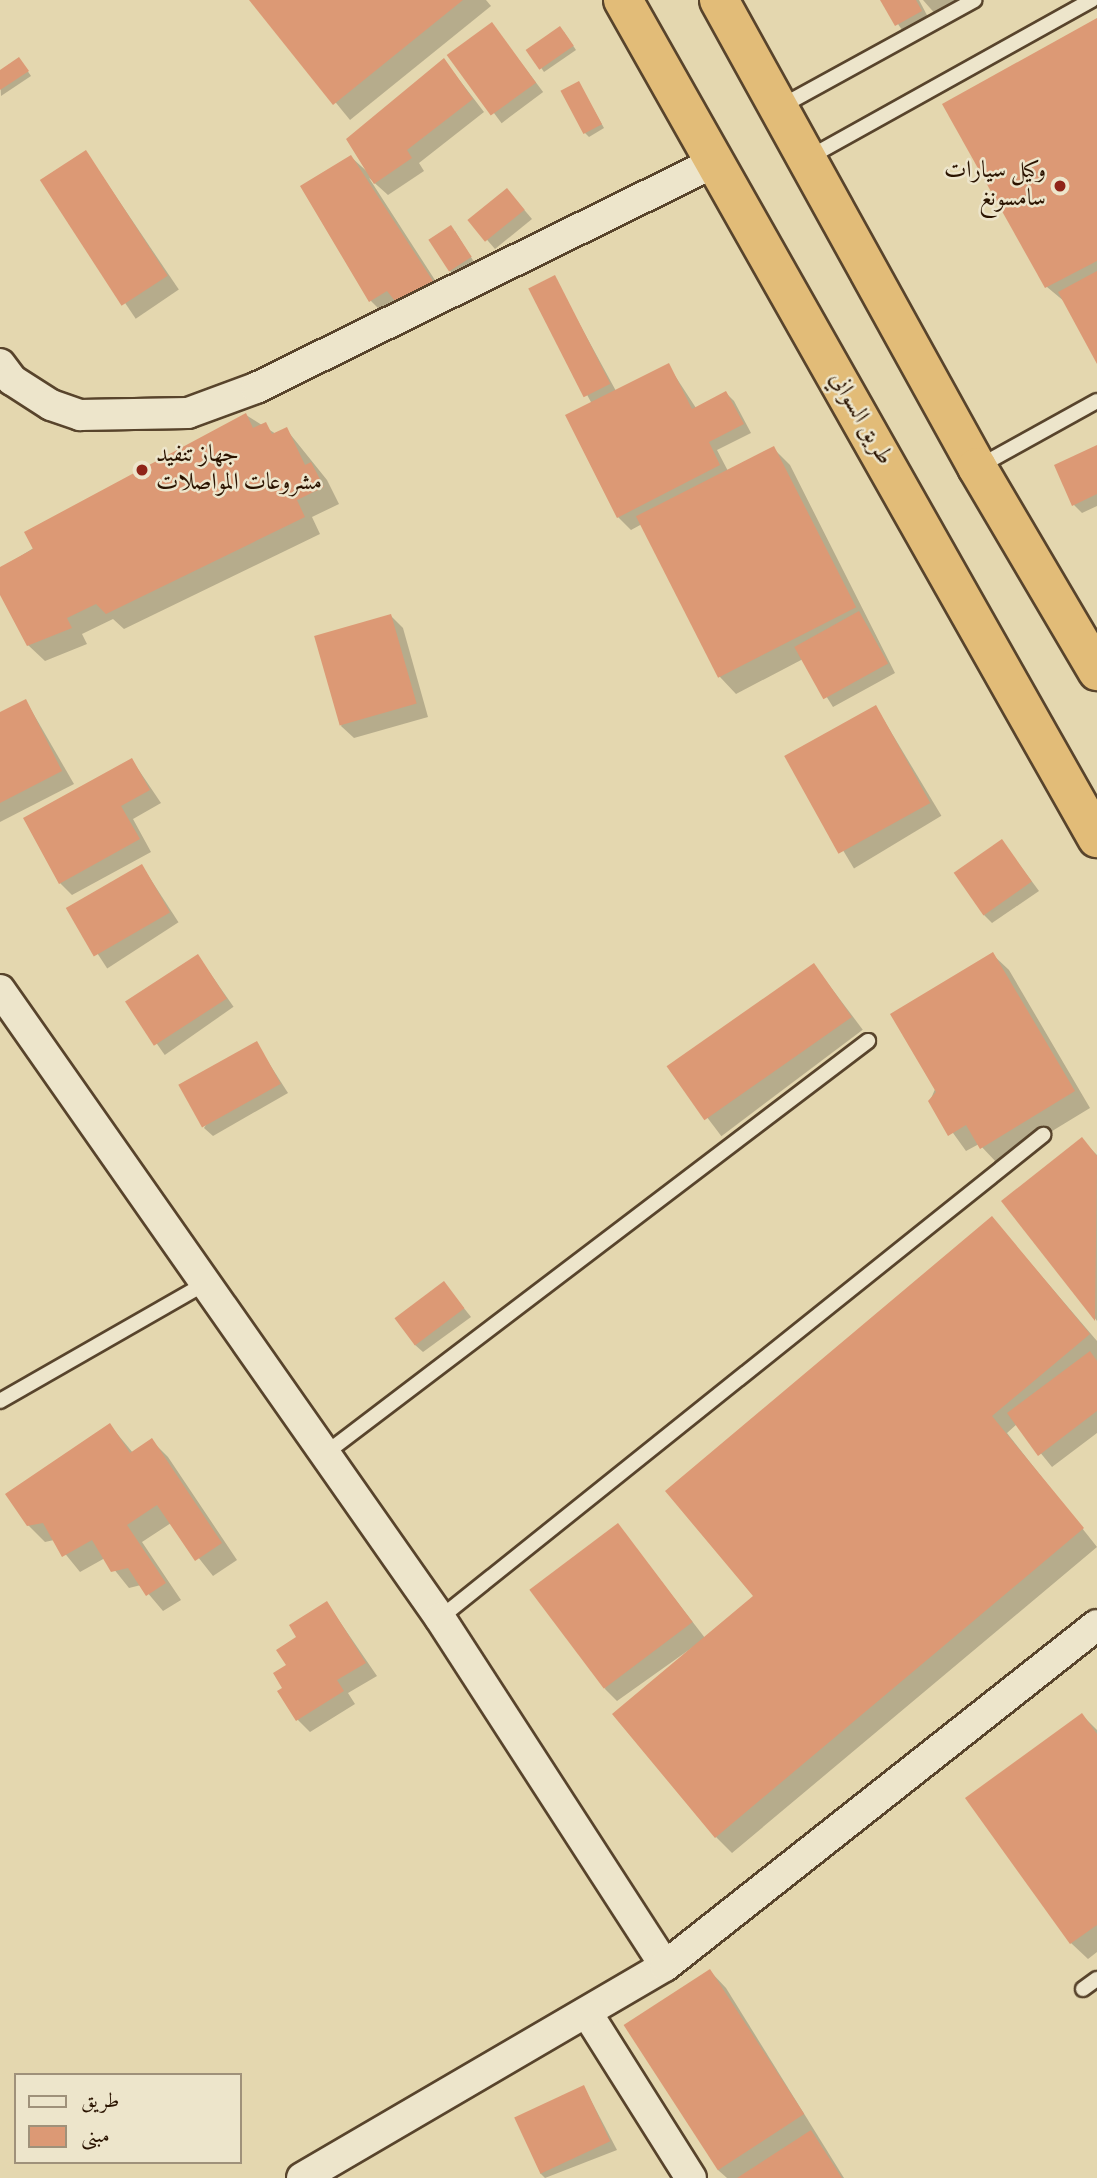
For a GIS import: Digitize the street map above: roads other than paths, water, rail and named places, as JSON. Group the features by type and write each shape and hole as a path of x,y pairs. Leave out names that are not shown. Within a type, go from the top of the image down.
{"highway":[{"name":"طريق السواني","path":"623,0 1097,838"},
{"path":"719,0 976,467 1097,671"}],"street":[{"path":"0,364 12,380 51,405 80,415 188,413 256,388 715,162"},
{"path":"0,990 208,1282 440,1618 665,1966"},
{"path":"302,2178 665,1966 1097,1625"},
{"path":"587,2013 691,2178"}],"lane":[{"path":"778,108 975,0"},
{"path":"807,159 1092,0"},
{"path":"976,467 1097,401"},
{"path":"326,1453 868,1041"},
{"path":"440,1618 1043,1135"},
{"path":"0,1401 208,1282"},
{"path":"1083,1989 1097,1979"}],"place":[{"name":"وكيل سيارات سامسونغ","path":"1060,186"},
{"name":"جهاز تنفيد مشروعات المواصلات","path":"142,470"}]}
